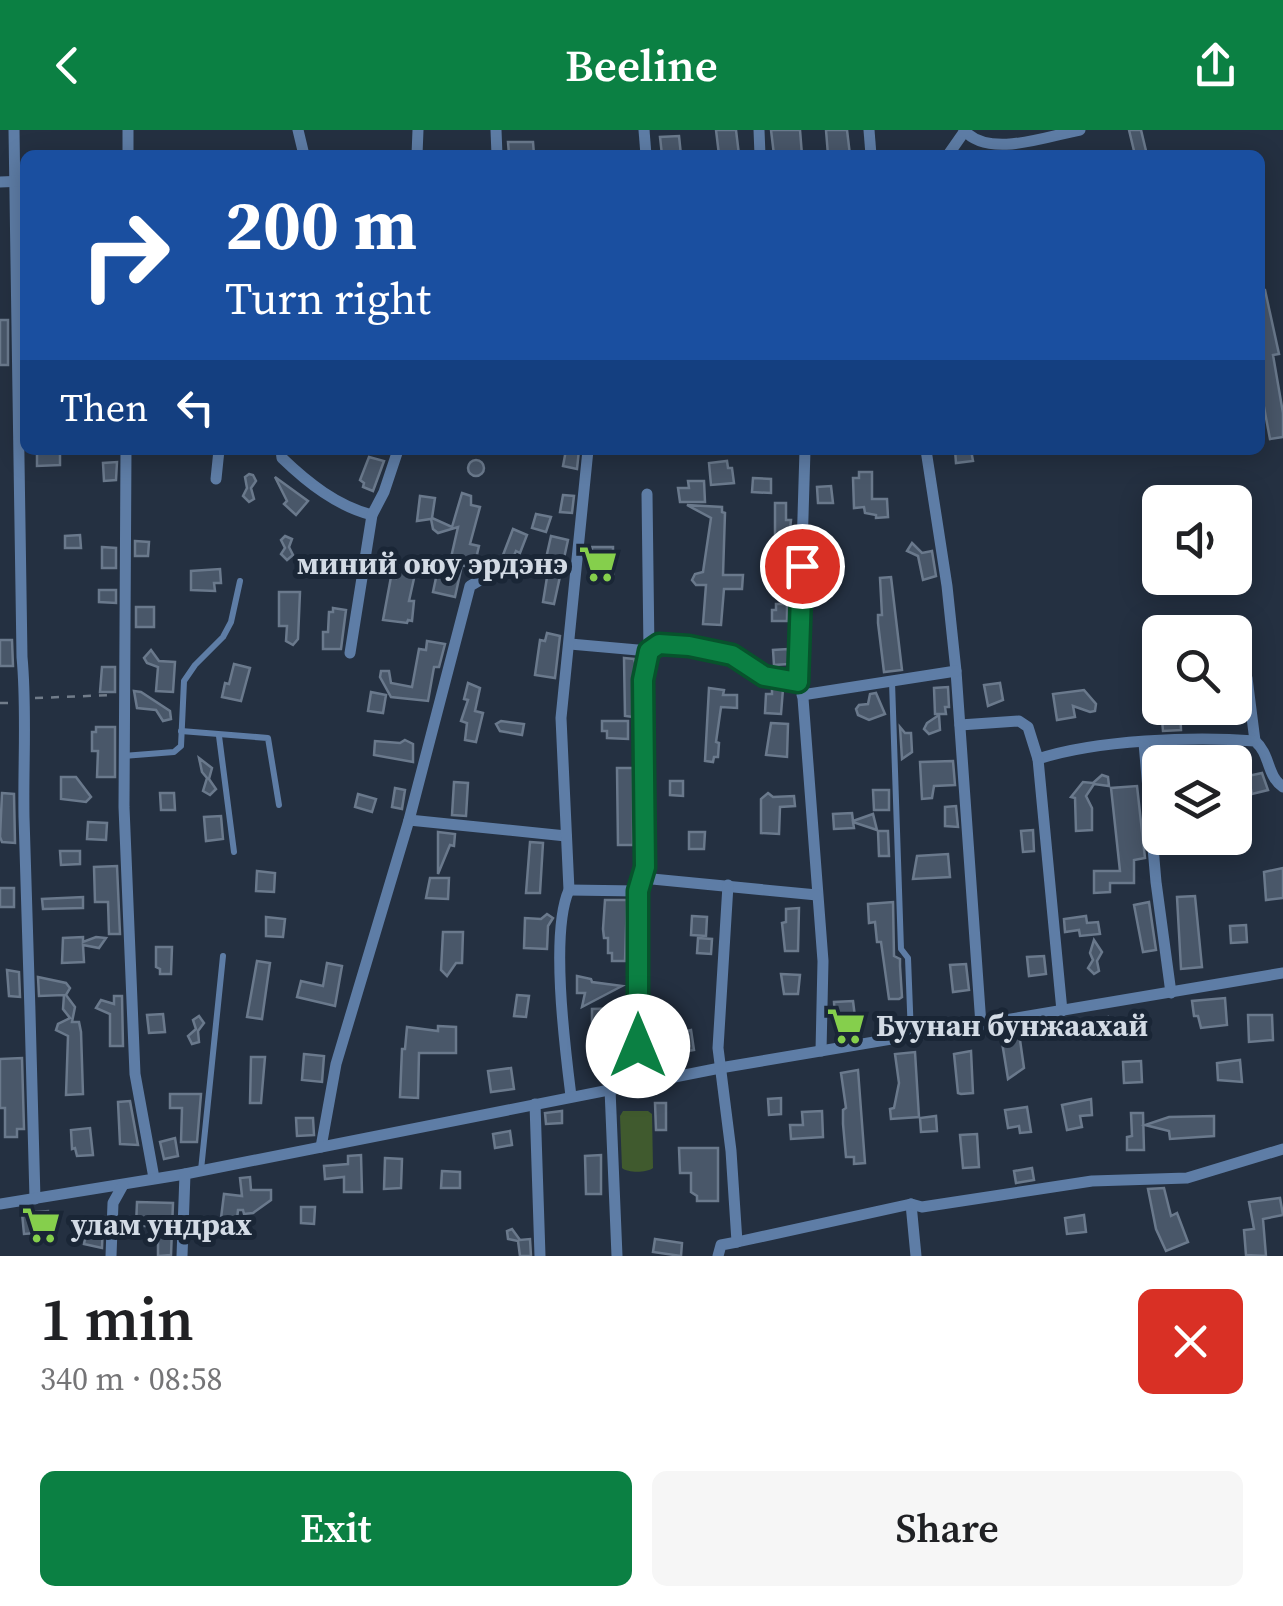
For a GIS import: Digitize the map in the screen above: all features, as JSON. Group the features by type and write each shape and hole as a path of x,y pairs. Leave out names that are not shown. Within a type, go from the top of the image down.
{"street":[{"path":"0,182 20,181 14,130"},
{"path":"964,131 974,140 1000,143 1080,130"},
{"path":"21,455 24,794 35,1199"},
{"path":"126,455 122,756 135,1074 154,1178"},
{"path":"216,479 218,455"},
{"path":"282,455 328,496 372,514"},
{"path":"350,654 372,514 396,455"},
{"path":"571,1096 563,1036 562,905 569,890 561,718 588,455"},
{"path":"806,455 800,688 822,961 821,1051"},
{"path":"927,455 956,671 981,1024"},
{"path":"638,1085 640,885 645,867 643,680 649,651 647,494"},
{"path":"321,1147 336,1064 409,820 470,586 487,576"},
{"path":"570,644 649,651"},
{"path":"732,655 764,676 800,688 892,682 956,671"},
{"path":"1252,715 1255,742"},
{"path":"960,724 1019,721 1028,727 1038,759 1062,1011"},
{"path":"1038,759 1074,749 1144,742 1255,742 1266,750 1273,779 1283,787"},
{"path":"1144,742 1171,994"},
{"path":"409,820 566,836"},
{"path":"569,890 640,885 728,886 818,895"},
{"path":"728,886 718,1048 737,1242"},
{"path":"0,1204 185,1174 720,1068 1283,973"},
{"path":"610,1090 617,1256"},
{"path":"535,1104 540,1256"},
{"path":"718,1256 721,1245 912,1204 922,1207 1092,1181 1188,1178 1283,1149"},
{"path":"182,1256 185,1174"},
{"path":"110,1256 113,1203 123,1185"},
{"path":"912,1204 916,1256"}],"lane":[{"path":"122,756 174,752 181,746 184,681 223,638 240,581"},
{"path":"649,651 659,644 732,655"},
{"path":"892,682 901,949 908,958 912,1036"},
{"path":"181,731 268,738 280,805"},
{"path":"219,736 234,852"},
{"path":"201,1170 223,956"}],"path":[{"path":"0,703 26,698 122,694"}],"green space":[{"path":"623,1111 652,1114 650,1170 633,1172 622,1168"}],"building":[{"path":"716,130 736,130 738,150 718,150"},
{"path":"771,130 800,130 802,150 773,150"},
{"path":"826,130 847,130 849,150 828,150"},
{"path":"1129,130 1141,130 1146,150 1134,150"},
{"path":"679,136 680,150 661,150 660,137"},
{"path":"508,142 533,142 534,150 509,150"},
{"path":"1265,290 1279,354 1273,355 1283,413 1283,437 1270,439 1265,412"},
{"path":"0,320 8,320 8,365 0,365"},
{"path":"37,455 60,455 60,465 37,466"},
{"path":"565,455 578,455 577,469 563,466"},
{"path":"955,455 972,455 973,461 956,463"},
{"path":"369,457 384,461 373,491 363,487 360,480"},
{"path":"476,460 484,468 476,476 468,468"},
{"path":"727,461 734,483 711,485 709,463"},
{"path":"117,462 116,480 104,481 103,463"},
{"path":"859,472 872,472 872,499 887,499 888,517 876,518 865,513 864,507 854,508 853,478 859,478"},
{"path":"249,474 256,481 251,488 254,499 249,502 243,496 247,488 245,477"},
{"path":"275,477 308,501 296,515 284,504 287,501"},
{"path":"753,478 771,479 771,493 752,492"},
{"path":"688,481 704,481 705,502 680,502 678,488 689,488"},
{"path":"831,486 833,503 818,503 817,487"},
{"path":"462,493 471,496 471,505 480,507 470,544 479,546 475,563 468,561 467,567 462,565 455,597 433,592 437,573 447,575 458,527 438,533 431,519 417,521 420,496 435,498 432,518 452,527"},
{"path":"563,495 574,496 572,513 560,512"},
{"path":"775,503 786,503 786,520 791,520 788,549 777,549 775,545"},
{"path":"687,505 722,507 723,575 743,575 742,589 724,589 721,625 703,624 706,585 696,585 692,580 695,574 703,572 711,518"},
{"path":"536,514 551,517 546,532 532,528"},
{"path":"513,529 527,535 520,553 516,551 513,558 503,555"},
{"path":"80,535 81,548 65,548 65,536"},
{"path":"285,536 292,539 289,547 293,555 287,560 281,554 285,548 281,540"},
{"path":"551,536 568,540 554,604 543,602"},
{"path":"135,541 149,542 148,556 135,556"},
{"path":"912,543 922,553 932,551 936,576 923,580 918,556 907,551"},
{"path":"102,547 116,548 116,568 102,568"},
{"path":"592,547 613,547 613,574 592,574"},
{"path":"817,554 828,555 828,573 816,572"},
{"path":"399,561 417,565 409,601 414,601 412,621 407,623 383,620 391,577 396,578"},
{"path":"220,569 221,583 214,583 215,591 191,590 191,571"},
{"path":"891,577 902,670 884,672 878,623 878,615 882,615 880,578"},
{"path":"99,590 116,590 116,603 99,602"},
{"path":"279,592 300,592 298,639 293,645 286,641 287,626 279,626"},
{"path":"776,604 787,604 787,621 772,621"},
{"path":"136,607 154,607 154,627 136,627"},
{"path":"333,608 346,610 341,649 323,649 323,632 328,632 329,612"},
{"path":"547,633 560,636 555,678 535,675 540,640 545,641"},
{"path":"0,640 12,640 13,666 0,666"},
{"path":"427,641 445,644 439,667 434,667 428,701 391,697 380,677 381,671 389,671 391,683 412,687 419,649 426,650"},
{"path":"788,649 789,664 774,665 773,650"},
{"path":"151,650 159,661 175,662 173,692 156,691 158,667 144,658"},
{"path":"624,658 634,659 636,665 634,717 625,716"},
{"path":"234,664 250,668 241,701 222,697"},
{"path":"102,667 115,667 115,692 100,692"},
{"path":"468,683 480,688 475,711 483,713 476,742 465,740 467,723 461,721 468,700 464,699"},
{"path":"1000,683 1003,700 988,706 984,685"},
{"path":"772,687 783,689 781,714 765,713 766,694 772,694"},
{"path":"948,687 946,714 935,714 934,688"},
{"path":"709,688 724,690 723,695 737,695 737,708 721,707 718,757 713,762 705,761"},
{"path":"1084,690 1096,704 1095,711 1073,706 1075,717 1057,720 1053,694"},
{"path":"134,691 170,711 171,719 163,721 156,710 137,708"},
{"path":"371,692 386,695 383,713 368,711"},
{"path":"876,693 885,714 869,720 858,715 859,705 868,704 870,694"},
{"path":"939,715 940,730 929,734 924,729 927,723"},
{"path":"602,721 628,721 628,739 607,738"},
{"path":"771,723 788,724 787,757 766,755"},
{"path":"496,724 524,724 522,735 500,731"},
{"path":"1162,725 1181,725 1181,730 1163,731"},
{"path":"96,727 115,727 115,777 97,777 98,751 92,751 92,732 96,732"},
{"path":"900,727 911,733 912,752 902,759"},
{"path":"405,740 413,744 413,762 374,755 375,741"},
{"path":"199,758 212,768 209,779 216,789 210,795 203,791 207,778"},
{"path":"953,761 955,785 934,786 932,798 922,799 920,762"},
{"path":"617,768 633,768 633,845 618,845"},
{"path":"1262,773 1268,790 1252,794 1252,775"},
{"path":"1102,775 1108,777 1109,786 1094,784 1086,796 1092,808 1092,830 1076,831 1075,798 1071,797 1083,782 1093,783"},
{"path":"61,777 76,777 91,797 86,802 61,799"},
{"path":"670,781 683,781 683,796 670,795"},
{"path":"454,782 468,783 466,816 452,815"},
{"path":"1137,786 1145,858 1134,860 1134,883 1110,883 1110,892 1094,893 1094,871 1120,871 1111,788"},
{"path":"395,788 405,790 402,809 392,807"},
{"path":"873,790 889,790 889,810 874,810"},
{"path":"2,793 14,794 15,843 2,842 0,837"},
{"path":"160,793 174,793 175,810 161,810"},
{"path":"768,793 773,797 794,796 795,806 780,807 779,834 761,833 761,799"},
{"path":"358,794 376,799 372,812 355,807"},
{"path":"956,806 958,827 945,826 945,807"},
{"path":"852,813 853,821 873,814 877,830 853,822 854,828 834,829 833,814"},
{"path":"221,816 223,839 206,841 204,817"},
{"path":"88,822 107,823 106,840 87,839"},
{"path":"1033,830 1034,851 1023,852 1021,831"},
{"path":"878,831 888,831 889,856 879,856"},
{"path":"438,832 455,834 454,846 450,845 438,874"},
{"path":"689,832 705,832 704,849 689,849"},
{"path":"530,842 543,843 540,893 526,893"},
{"path":"60,851 80,851 80,864 61,865"},
{"path":"948,854 950,877 913,879 917,856"},
{"path":"117,866 120,934 109,934 108,902 95,902 94,867"},
{"path":"1283,868 1283,898 1266,900 1264,872"},
{"path":"257,871 275,873 274,892 256,891"},
{"path":"430,878 449,878 448,899 426,898"},
{"path":"0,888 14,888 14,907 0,907"},
{"path":"1195,896 1202,967 1181,969 1177,897"},
{"path":"83,897 83,908 43,909 42,899"},
{"path":"605,900 627,900 625,961 612,961 612,953 608,953 608,938 604,938 603,929"},
{"path":"893,902 894,956 900,959 899,999 889,999 881,942 877,942 875,922 869,923 868,904"},
{"path":"1149,902 1156,950 1143,952 1134,905"},
{"path":"799,908 798,951 785,951 782,923 786,922 786,909"},
{"path":"547,914 553,918 548,926 547,949 524,948 525,918 541,919"},
{"path":"692,916 707,917 706,936 691,935"},
{"path":"1086,916 1087,923 1098,922 1100,934 1080,936 1079,930 1065,932 1064,919"},
{"path":"266,917 285,919 283,937 266,936"},
{"path":"1246,925 1247,942 1231,943 1230,926"},
{"path":"443,932 463,932 462,963 456,963 447,976 441,970"},
{"path":"83,937 83,942 106,938 99,948 83,945 84,962 62,963 63,938"},
{"path":"698,938 712,939 711,954 697,953"},
{"path":"1094,940 1102,952 1097,961 1099,971 1094,974 1088,968 1093,960 1090,953"},
{"path":"156,947 172,947 171,974 160,974 156,967"},
{"path":"1044,956 1046,974 1029,976 1027,957"},
{"path":"257,961 270,963 262,1019 247,1017"},
{"path":"327,963 342,966 335,1006 297,997 301,981 323,986"},
{"path":"966,964 969,990 953,992 950,965"},
{"path":"7,970 19,972 20,997 9,996"},
{"path":"781,974 800,975 798,994 784,994"},
{"path":"577,976 622,986 582,1007 585,993 577,993"},
{"path":"38,977 66,983 70,988 66,995 75,1007 72,1022 79,1022 81,1032 83,1094 66,1095 68,1036 56,1030 58,1024 70,1018 63,1009 64,995 39,996"},
{"path":"517,995 529,996 526,1017 514,1016"},
{"path":"114,996 122,996 123,1046 110,1046 110,1014 96,1008 101,1000 114,1004"},
{"path":"1225,998 1227,1025 1201,1028 1192,1001"},
{"path":"853,1001 855,1017 835,1018 834,1002"},
{"path":"625,1008 626,1022 598,1027 592,1023 592,1009"},
{"path":"163,1014 165,1032 149,1033 147,1015"},
{"path":"1248,1015 1272,1015 1273,1040 1249,1042"},
{"path":"199,1016 204,1023 198,1031 199,1042 192,1044 188,1036 196,1029 193,1020"},
{"path":"1108,1017 1111,1033 1095,1036 1092,1021"},
{"path":"438,1026 456,1027 456,1053 419,1053 418,1098 400,1097 407,1027 438,1031"},
{"path":"691,1030 694,1050 682,1052 678,1033"},
{"path":"1019,1033 1024,1068 1008,1079 1001,1036"},
{"path":"971,1051 973,1093 961,1094 954,1054"},
{"path":"915,1052 919,1117 891,1119 890,1109 894,1108 899,1083 895,1054"},
{"path":"304,1054 324,1056 322,1082 302,1080"},
{"path":"251,1057 265,1057 261,1103 250,1103"},
{"path":"22,1058 24,1129 17,1129 17,1137 5,1137 5,1108 0,1108 0,1059"},
{"path":"1240,1060 1242,1082 1218,1080 1217,1063"},
{"path":"1141,1061 1142,1082 1124,1083 1123,1062"},
{"path":"511,1068 514,1089 491,1092 488,1071"},
{"path":"858,1070 865,1163 854,1164 854,1157 846,1157 841,1073"},
{"path":"170,1094 201,1094 197,1142 181,1142 182,1108 170,1108"},
{"path":"781,1098 781,1114 769,1115 768,1099"},
{"path":"1091,1099 1092,1115 1080,1116 1082,1127 1067,1130 1062,1105"},
{"path":"130,1101 138,1145 120,1144 118,1102"},
{"path":"655,1103 666,1103 666,1130 656,1130"},
{"path":"1027,1107 1031,1132 1020,1133 1019,1126 1008,1128 1005,1110"},
{"path":"562,1111 562,1123 546,1124 545,1113"},
{"path":"822,1111 823,1137 791,1139 790,1125 803,1125 802,1112"},
{"path":"1131,1113 1143,1113 1144,1150 1127,1150 1127,1137 1132,1136"},
{"path":"936,1116 937,1131 921,1132 920,1118"},
{"path":"1214,1116 1214,1136 1170,1139 1169,1131 1145,1125 1169,1117"},
{"path":"296,1118 313,1118 314,1135 297,1136"},
{"path":"90,1128 93,1155 77,1156 75,1148 72,1149 71,1130"},
{"path":"510,1131 512,1145 495,1148 493,1134"},
{"path":"977,1134 979,1167 963,1168 960,1135"},
{"path":"175,1138 178,1156 164,1159 160,1142"},
{"path":"679,1148 718,1148 718,1201 697,1201 691,1192 691,1173 680,1173"},
{"path":"361,1155 362,1192 344,1192 344,1177 325,1179 324,1166 348,1164 348,1156"},
{"path":"601,1155 601,1194 586,1194 585,1156"},
{"path":"385,1158 402,1159 401,1188 384,1189"},
{"path":"1032,1168 1034,1180 1016,1183 1014,1171"},
{"path":"442,1171 460,1172 460,1188 441,1188"},
{"path":"250,1177 251,1190 271,1190 271,1200 253,1213 238,1210 236,1228 220,1226 224,1194 242,1196 240,1178"},
{"path":"1164,1188 1171,1216 1177,1213 1188,1242 1166,1251 1156,1229 1148,1189"},
{"path":"1280,1198 1283,1215 1263,1219 1266,1256 1246,1255 1244,1230 1254,1229 1249,1202"},
{"path":"137,1202 173,1203 171,1255 158,1256 158,1226 136,1226"},
{"path":"301,1207 315,1207 314,1224 301,1223"},
{"path":"48,1211 49,1232 24,1234 22,1213"},
{"path":"1084,1215 1086,1232 1067,1234 1065,1218"},
{"path":"89,1219 103,1220 102,1248 84,1244"},
{"path":"512,1229 520,1240 530,1239 531,1256 520,1256 518,1241 508,1239 507,1231"},
{"path":"655,1239 682,1243 681,1256 653,1252"}],"place":[{"name":"миний оюу эрдэнэ","path":"598,564"},
{"name":"Буунан бунжаахай","path":"846,1026"},
{"name":"улам ундрах","path":"41,1225"}],"route":[{"path":"638,1046 638,891 645,867 643,680 649,651 659,644 689,646 732,655 764,676 798,682 802,566"}]}
